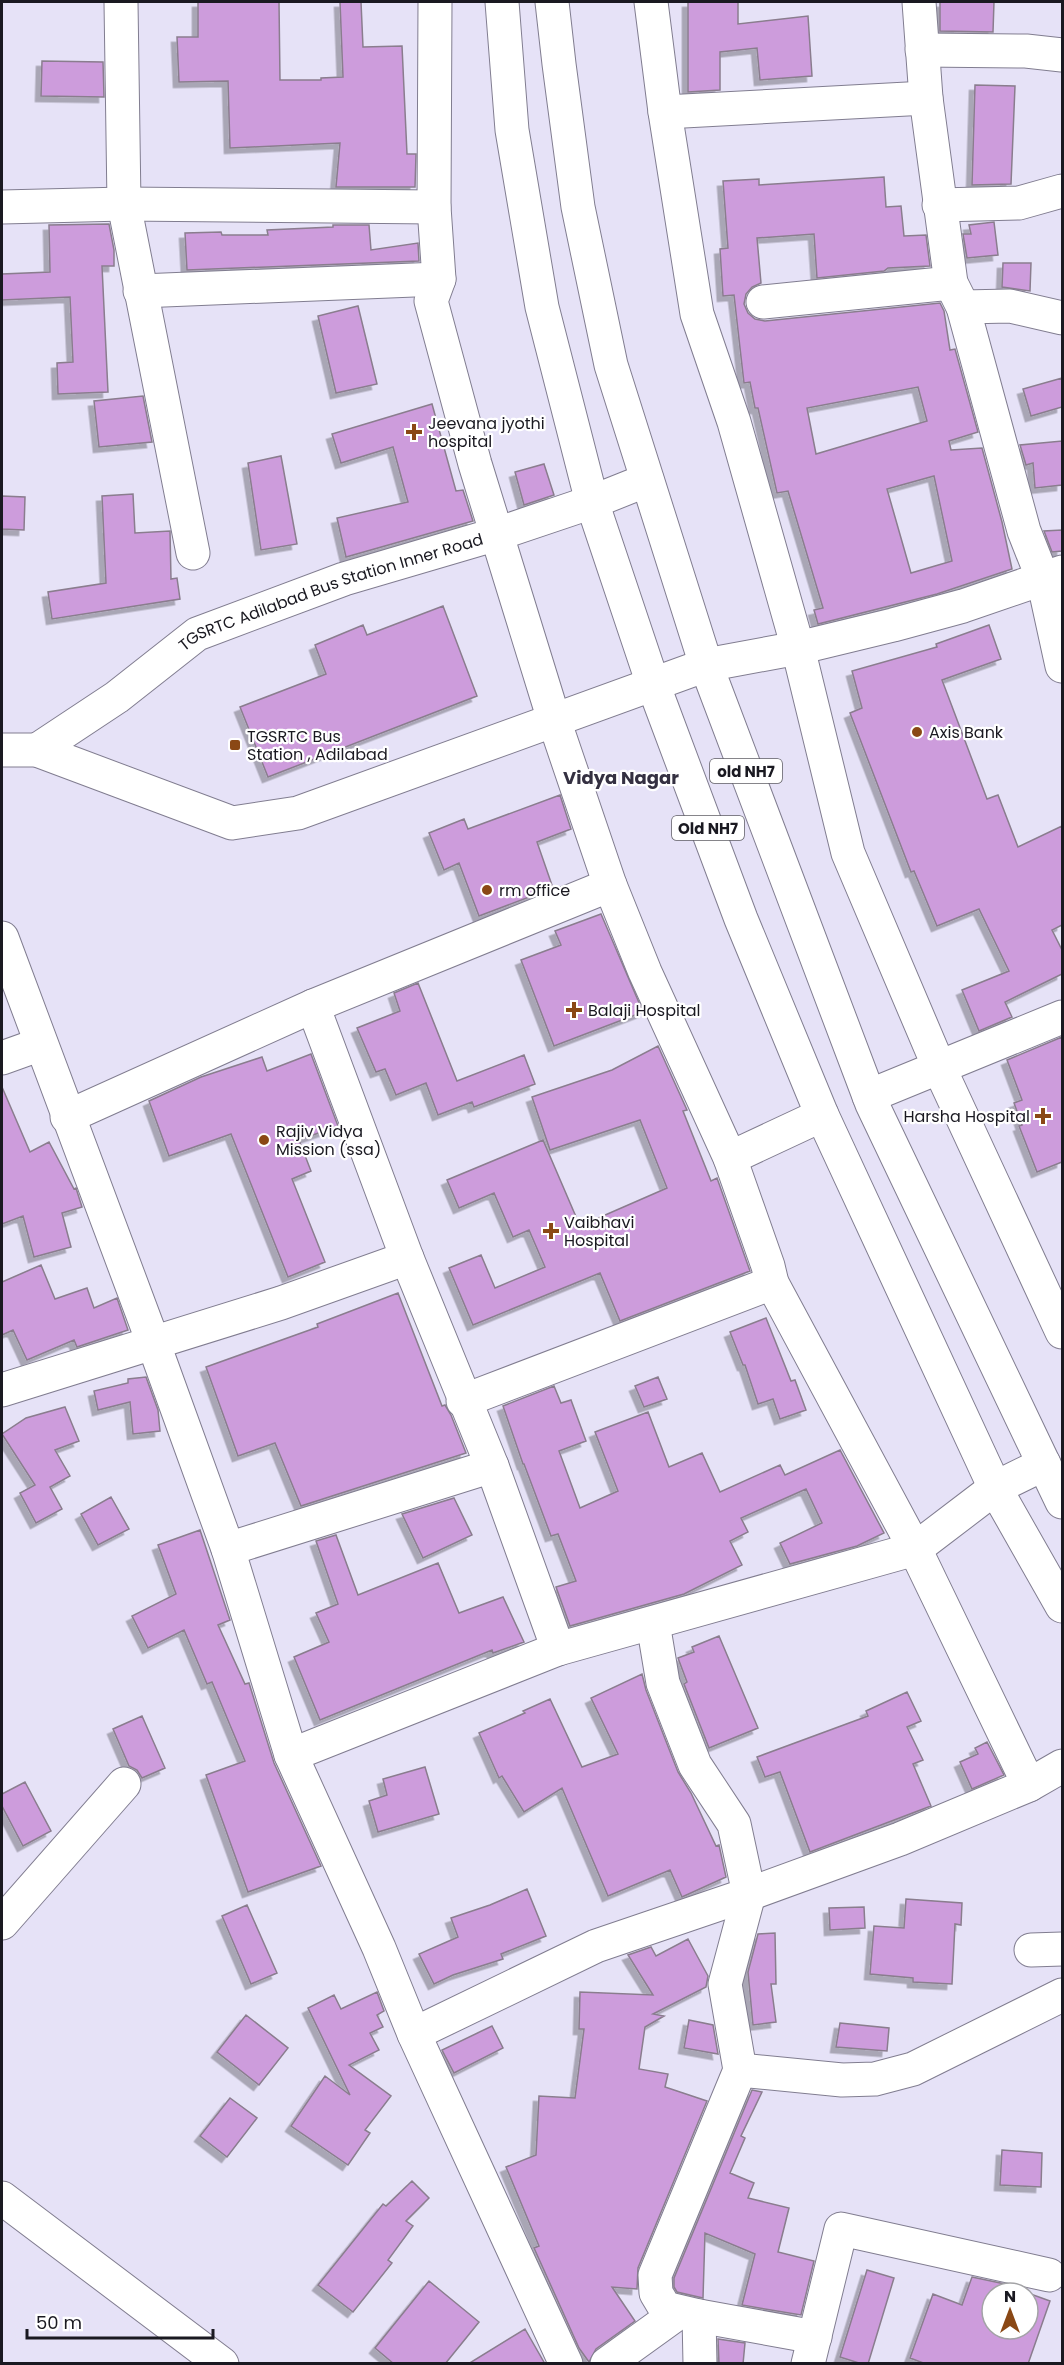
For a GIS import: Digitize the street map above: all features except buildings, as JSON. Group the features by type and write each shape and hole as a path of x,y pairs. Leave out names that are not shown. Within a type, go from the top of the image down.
{"street":[{"path":"121,2 124,204 193,553"},
{"path":"435,2 434,207 439,279 431,301 475,464 554,720 610,885 645,972 730,1158 772,1283 915,1549 1029,1785"},
{"name":"Old NH7","path":"502,2 512,130 542,307 592,502 653,684 741,919 822,1115 995,1488 1062,1606"},
{"name":"old NH7","path":"552,2 578,207 611,365 706,665 869,1096 1062,1502"},
{"path":"651,2 665,112 697,314 734,422 798,648 848,853 939,1067 1062,1332"},
{"path":"919,2 926,98 939,205 957,295 1024,531 1053,575 1062,666"},
{"path":"922,50 1026,51 1062,55"},
{"path":"665,112 926,98"},
{"path":"939,205 1019,203 1062,191"},
{"path":"2,207 124,204 434,207"},
{"path":"140,291 439,279"},
{"path":"763,302 957,295 1062,318"},
{"name":"TGSRTC Adilabad Bus Station Inner Road","path":"37,750 117,697 197,634 344,579 497,534 592,502 647,480"},
{"path":"2,750 37,750 232,823 298,813 706,665 798,648 953,609 1053,575"},
{"path":"68,1117 313,1006 610,885"},
{"path":"2,938 228,1549 291,1755 379,1948 414,2034 566,2364"},
{"path":"313,1006 406,1258 492,1466 558,1649"},
{"path":"869,1096 1062,1017"},
{"path":"2,1058 40,1044"},
{"path":"730,1158 822,1115"},
{"path":"2,1390 281,1303 406,1258"},
{"path":"464,1401 772,1283"},
{"path":"291,1755 558,1649 915,1549 995,1488 1044,1464"},
{"path":"228,1549 492,1466"},
{"path":"653,1623 663,1683 695,1765 734,1824 749,1894 725,1984 740,2070 655,2275 656,2293 665,2308 812,2350 841,2229 1049,2275"},
{"path":"414,2034 596,1946 900,1839 1029,1785 1062,1766"},
{"path":"2,1923 124,1784"},
{"path":"740,2070 842,2080 875,2079 913,2069 1062,1995"},
{"path":"2,2198 222,2364"},
{"path":"607,2364 689,2314"},
{"path":"689,2314 700,2364"}],"place":[{"name":"Jeevana jyothi hospital","path":"414,432"},
{"name":"Axis Bank","path":"917,732"},
{"name":"TGSRTC Bus Station , Adilabad","path":"235,745"},
{"name":"rm office","path":"487,890"},
{"name":"Balaji Hospital","path":"574,1010"},
{"name":"Harsha Hospital","path":"1043,1116"},
{"name":"Rajiv Vidya Mission (ssa)","path":"264,1140"},
{"name":"Vaibhavi Hospital","path":"551,1231"}],"district":[{"name":"Vidya Nagar","path":"621,777"}]}
